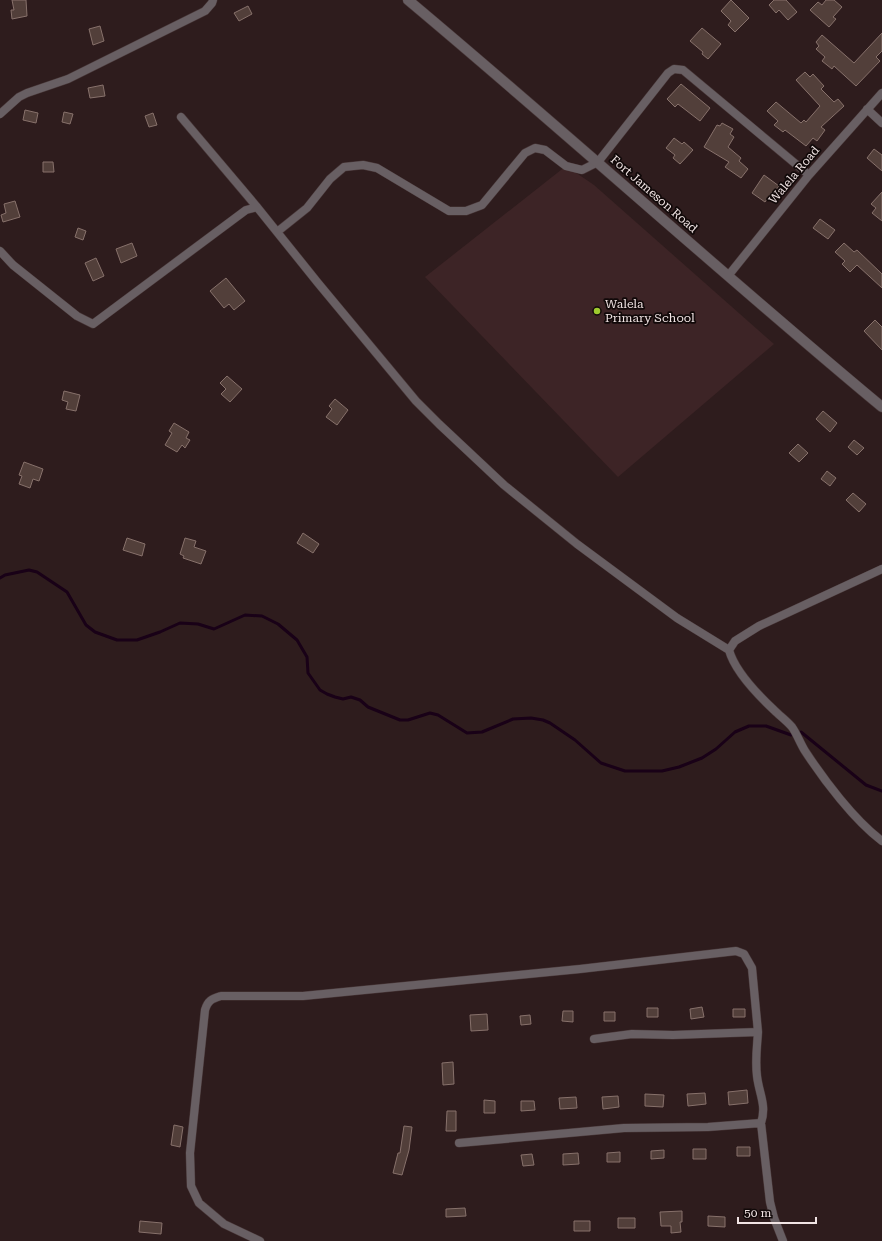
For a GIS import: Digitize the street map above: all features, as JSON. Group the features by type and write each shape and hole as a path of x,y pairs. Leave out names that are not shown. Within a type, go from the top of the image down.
{"street":[{"path":"0,114 19,97 68,79 205,11 213,0"},
{"name":"Fort Jameson Road","path":"408,0 598,162 784,325 882,407"},
{"path":"277,232 307,208 330,179 344,167 363,165 377,168 449,211 466,211 482,205 525,153 535,148 545,150 566,166 582,170 598,162 668,73 674,69 683,70 809,175"},
{"name":"Walela Road","path":"728,276 809,175 882,93"},
{"path":"867,109 882,123"},
{"path":"181,117 411,395 439,424 504,485 577,544 677,618 729,650 732,661 740,671 770,706 792,727 818,770 847,806 872,833 882,841"},
{"path":"0,251 13,265 77,316 93,324 246,210 257,207"},
{"path":"729,650 735,641 759,626 882,569"},
{"path":"260,1241 224,1224 199,1204 191,1186 190,1154 205,1010 208,1002 212,999 221,996 303,996 580,969 736,951 744,954 752,968 758,1032 756,1057 757,1076 764,1105 764,1115 761,1123 770,1202 783,1241"},
{"path":"594,1039 632,1034 758,1032"},
{"path":"459,1143 624,1128 708,1127 761,1123"}],"shaded area":[{"name":"Walela Primary School","path":"566,166 594,185 774,344 618,477 425,277"}],"building":[{"path":"12,0 26,0 27,16 12,19 11,10 14,10"},
{"path":"731,0 749,18 735,32 728,25 731,21 721,11"},
{"path":"774,0 786,0 797,12 788,20 779,10 776,13 769,5"},
{"path":"826,0 834,0 842,7 833,17 836,19 829,27 810,10 818,2 822,5"},
{"path":"248,6 252,14 239,21 234,13"},
{"path":"100,26 104,41 93,45 89,29"},
{"path":"702,28 721,44 708,59 702,54 703,52 690,41"},
{"path":"882,33 882,51 876,57 880,61 856,86 834,66 832,69 822,61 825,57 816,49 819,46 816,42 822,35 854,63"},
{"path":"805,72 810,77 813,74 824,86 821,89 834,102 838,99 844,106 821,127 825,130 817,141 813,138 806,146 785,130 783,132 774,125 778,121 767,111 776,102 801,123 804,120 806,122 820,106 796,80"},
{"path":"681,84 710,108 700,121 678,104 675,107 667,99"},
{"path":"103,85 105,96 90,98 88,88"},
{"path":"25,110 38,113 36,123 23,120"},
{"path":"64,112 73,114 70,124 62,122"},
{"path":"153,113 157,125 149,127 145,116"},
{"path":"722,123 733,129 730,134 734,137 728,147 741,158 739,161 748,169 741,178 725,167 729,162 704,147 717,125 720,126"},
{"path":"674,138 682,144 684,142 693,150 680,164 673,158 675,155 666,148"},
{"path":"874,149 882,155 882,171 867,158"},
{"path":"43,162 53,162 54,172 43,172"},
{"path":"764,175 779,186 774,193 772,192 765,202 752,193"},
{"path":"882,192 882,221 872,213 876,208 871,204"},
{"path":"15,201 20,217 3,222 1,215 6,213 4,204"},
{"path":"820,219 835,230 828,239 813,228"},
{"path":"78,228 86,231 83,240 75,237"},
{"path":"132,243 137,256 121,263 116,249"},
{"path":"844,243 854,252 857,250 882,274 882,288 857,265 850,272 842,264 845,261 835,252"},
{"path":"96,258 104,276 93,281 85,263"},
{"path":"226,278 245,301 234,310 229,304 224,308 210,291"},
{"path":"875,320 882,327 882,350 864,331"},
{"path":"227,376 242,389 230,402 221,394 226,389 220,383"},
{"path":"64,391 80,395 76,411 66,409 68,402 62,400"},
{"path":"335,399 348,410 337,425 326,417 332,409 329,406"},
{"path":"823,411 837,423 830,432 816,419"},
{"path":"174,423 189,432 186,438 190,440 185,448 182,445 177,452 165,445 172,433 169,431"},
{"path":"854,440 864,448 857,455 848,447"},
{"path":"798,444 808,453 799,462 789,453"},
{"path":"24,462 43,469 39,481 33,479 30,488 19,484 22,476 19,475"},
{"path":"827,471 836,478 830,486 821,479"},
{"path":"853,493 866,504 859,512 846,500"},
{"path":"303,533 319,544 313,553 297,543"},
{"path":"127,538 145,544 142,556 123,550"},
{"path":"185,538 196,541 194,547 206,551 201,564 183,558 184,556 180,554"},
{"path":"702,1007 704,1017 691,1019 690,1009"},
{"path":"647,1008 658,1008 658,1017 647,1017"},
{"path":"733,1009 745,1009 745,1017 733,1017"},
{"path":"563,1011 573,1011 573,1022 562,1021"},
{"path":"604,1012 615,1012 615,1021 604,1021"},
{"path":"487,1014 488,1030 471,1031 470,1015"},
{"path":"530,1015 531,1024 521,1025 520,1016"},
{"path":"453,1062 454,1084 443,1085 442,1063"},
{"path":"747,1090 748,1103 729,1105 728,1092"},
{"path":"705,1093 706,1104 688,1106 687,1094"},
{"path":"645,1094 664,1095 663,1107 645,1106"},
{"path":"618,1096 619,1107 603,1109 602,1097"},
{"path":"576,1097 577,1108 560,1109 559,1098"},
{"path":"484,1100 495,1101 495,1113 484,1113"},
{"path":"521,1101 534,1101 535,1110 521,1111"},
{"path":"447,1111 456,1111 456,1131 446,1131"},
{"path":"174,1125 183,1127 180,1147 171,1145"},
{"path":"404,1126 412,1127 409,1150 402,1175 393,1173 398,1153 400,1153"},
{"path":"737,1147 750,1147 750,1156 737,1156"},
{"path":"693,1149 706,1149 706,1159 693,1159"},
{"path":"664,1150 664,1158 651,1159 651,1151"},
{"path":"620,1152 620,1162 607,1162 607,1153"},
{"path":"578,1153 579,1164 563,1165 563,1154"},
{"path":"532,1154 534,1165 523,1166 521,1155"},
{"path":"465,1208 466,1216 446,1217 446,1209"},
{"path":"682,1211 682,1222 680,1222 681,1232 671,1233 671,1226 661,1226 660,1212"},
{"path":"708,1216 725,1217 725,1227 708,1226"},
{"path":"618,1218 635,1218 635,1228 618,1228"},
{"path":"140,1221 162,1223 161,1234 139,1232"},
{"path":"574,1221 590,1221 590,1231 574,1231"}],"waterway":[{"path":"0,578 5,575 29,570 37,572 67,592 86,625 95,632 117,640 137,640 180,623 198,624 214,629 245,615 262,616 278,624 297,640 307,657 308,673 320,690 327,694 343,699 351,697 360,700 368,707 400,720 408,720 430,713 438,715 467,733 482,732 513,719 531,718 543,720 575,740 601,763 625,771 662,771 679,767 702,758 716,749 735,732 749,726 766,726 791,735"},
{"path":"801,732 866,785 882,791"}],"place":[{"name":"Walela Primary School","path":"597,311"}]}
